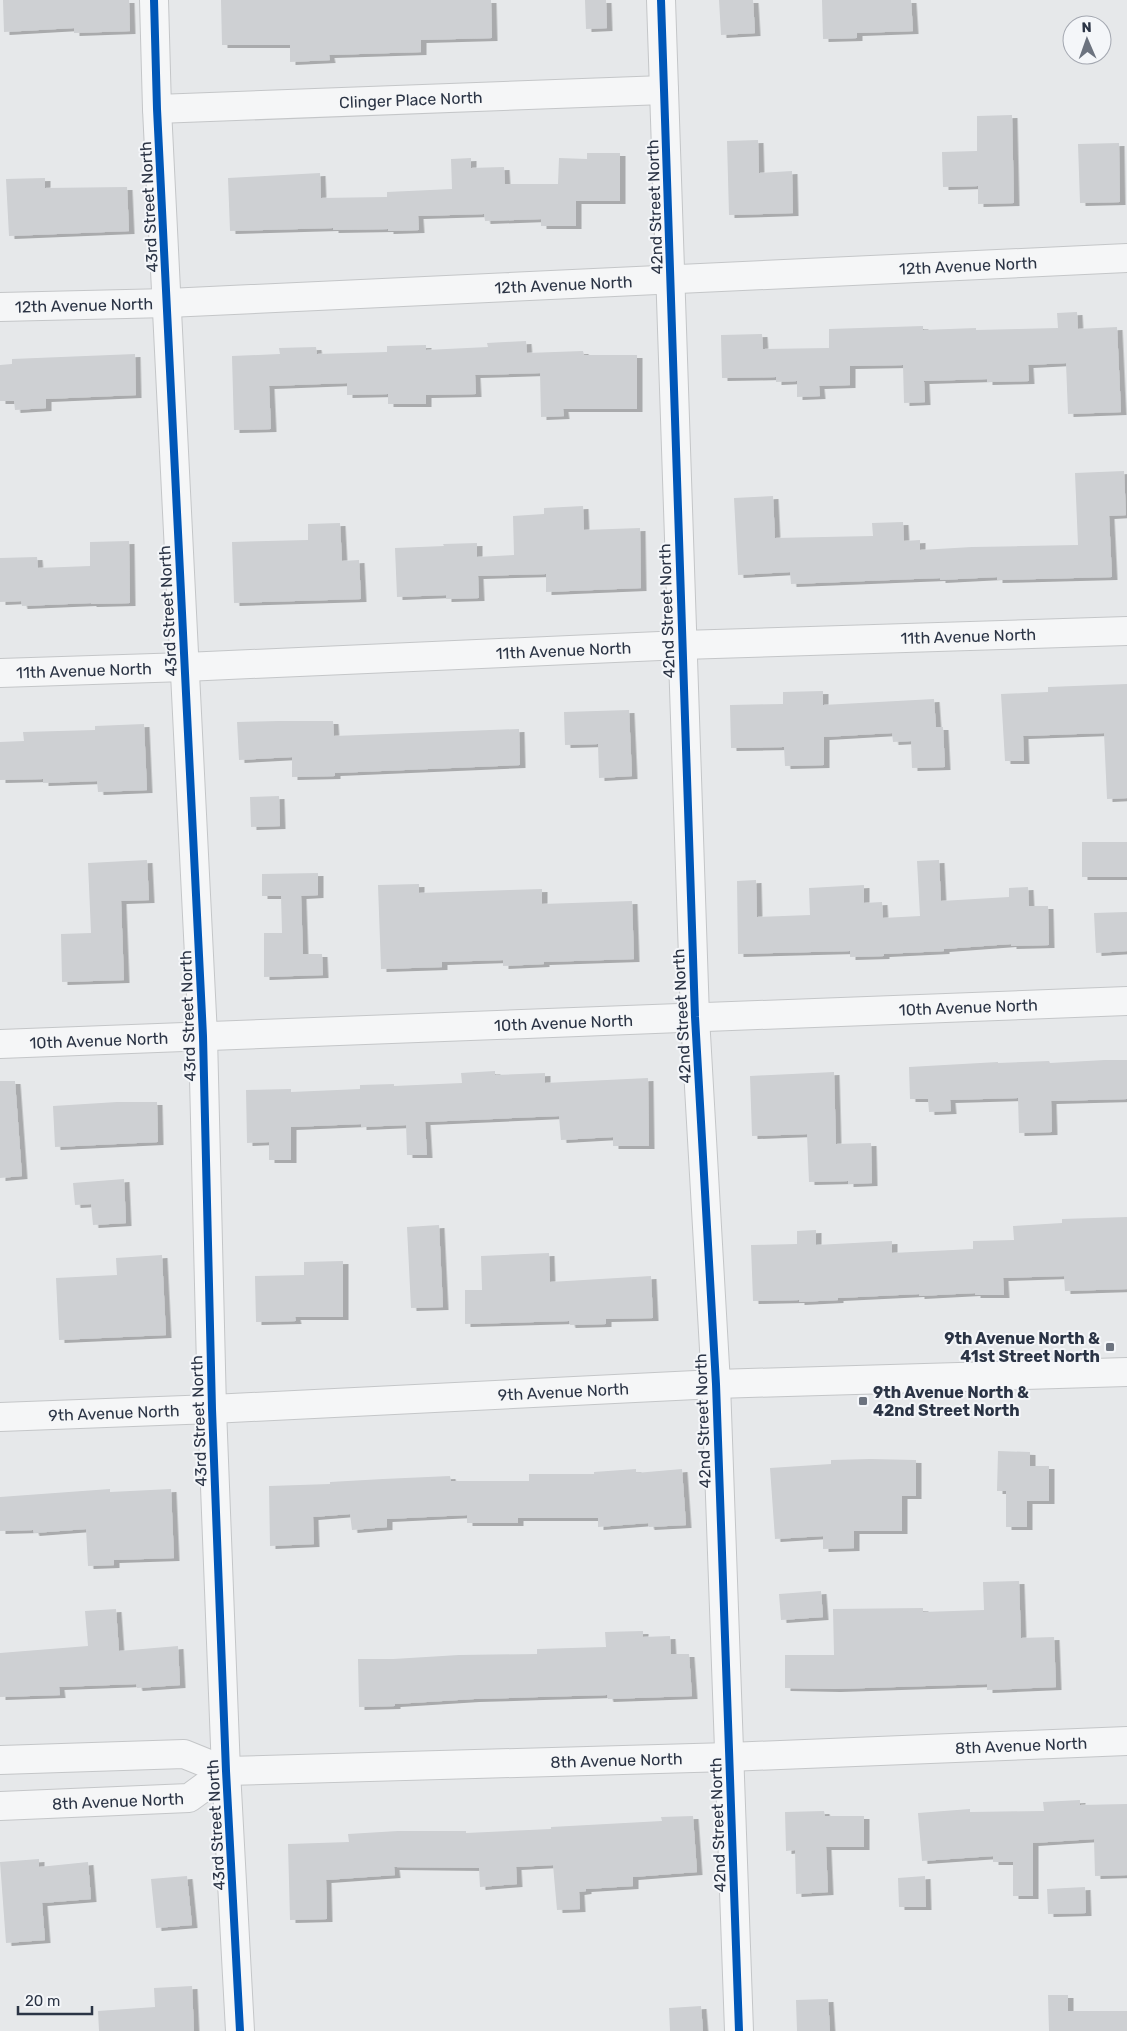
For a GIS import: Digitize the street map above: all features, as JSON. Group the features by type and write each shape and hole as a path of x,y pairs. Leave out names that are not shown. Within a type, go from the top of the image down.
{"street":[{"name":"43rd Street North","path":"154,0 157,109 203,1036 212,1409 226,1771 240,2031"},
{"name":"42nd Street North","path":"660,0 695,1017 716,1384 739,2031"},
{"name":"Clinger Place North","path":"157,109 664,90"},
{"name":"12th Avenue North","path":"0,306 168,303 1127,258"},
{"name":"11th Avenue North","path":"0,673 185,667 682,645 1127,630"},
{"name":"10th Avenue North","path":"0,1044 1127,1001"},
{"name":"9th Avenue North","path":"0,1418 716,1384 1127,1372"},
{"name":"8th Avenue North","path":"0,1760 184,1754 226,1771 729,1757 1127,1741"},
{"name":"8th Avenue North","path":"0,1806 189,1798 226,1771"}],"building":[{"path":"3,0 129,0 130,31 74,33 74,28 4,32"},
{"path":"221,0 491,0 492,38 421,40 421,52 329,55 330,60 290,62 290,45 222,45"},
{"path":"585,0 606,0 607,28 586,29"},
{"path":"719,0 753,0 755,33 721,35"},
{"path":"822,0 911,0 913,31 857,33 857,38 823,39"},
{"path":"1012,115 1014,203 978,204 978,186 943,187 942,152 977,151 977,116"},
{"path":"758,140 759,173 792,171 793,213 729,215 727,141"},
{"path":"1119,143 1120,202 1080,203 1078,144"},
{"path":"587,153 620,153 620,201 576,201 576,226 541,226 541,219 485,221 484,214 418,216 419,230 333,230 333,228 230,231 228,178 320,173 321,198 387,197 387,192 452,189 451,159 471,158 471,168 504,167 505,184 558,184 559,158 587,159"},
{"path":"45,178 45,188 127,187 129,231 9,236 6,179"},
{"path":"1077,312 1078,329 1117,327 1121,412 1068,414 1066,363 1028,365 1029,381 987,382 987,379 924,381 925,402 904,403 903,365 850,366 850,385 819,386 820,396 797,397 797,381 776,382 776,377 722,378 721,335 762,334 763,349 829,348 829,329 923,326 923,330 1058,328 1057,313"},
{"path":"526,341 527,353 583,351 584,355 637,355 637,409 563,409 564,416 541,417 540,373 475,375 476,394 426,395 426,404 388,404 388,394 347,395 347,383 269,386 271,429 234,430 232,356 280,354 279,348 316,347 317,354 387,352 387,346 426,345 426,350 488,347 487,343"},
{"path":"135,354 136,395 46,399 46,408 15,410 14,401 0,401 0,365 12,364 12,359"},
{"path":"1124,471 1126,515 1109,516 1112,577 997,580 997,577 940,580 940,578 791,584 790,572 738,575 734,498 773,496 775,538 873,536 872,523 903,522 904,541 920,540 920,550 1078,545 1075,473"},
{"path":"583,506 584,530 640,528 641,588 546,592 546,574 478,576 479,598 446,599 446,595 397,597 395,548 477,543 477,557 514,555 513,516 544,514 544,508"},
{"path":"340,523 342,561 359,560 361,599 234,603 232,542 308,540 308,524"},
{"path":"129,541 130,603 22,606 21,601 0,602 0,558 37,557 38,568 90,566 90,542"},
{"path":"1127,684 1127,798 1107,799 1104,733 1023,736 1024,761 1005,761 1001,694 1048,692 1048,687"},
{"path":"823,691 823,705 934,699 936,727 943,727 945,767 912,768 911,741 893,742 892,733 824,737 824,765 785,766 784,747 731,748 730,705 783,704 783,692"},
{"path":"629,710 632,776 599,778 598,744 565,745 564,712"},
{"path":"333,721 334,736 519,729 520,765 335,773 335,776 292,777 292,757 239,760 237,722"},
{"path":"144,724 147,790 98,792 97,781 43,783 43,779 0,780 0,742 24,741 23,732 95,730 95,726"},
{"path":"279,796 280,826 251,827 250,797"},
{"path":"1082,842 1127,842 1127,877 1082,877"},
{"path":"147,860 149,900 121,901 124,980 62,982 61,934 91,933 88,863"},
{"path":"939,860 941,901 1009,897 1009,888 1028,887 1029,906 1048,906 1049,945 1011,946 1011,944 944,949 944,951 884,954 884,956 850,957 850,951 738,954 737,881 756,880 757,917 810,915 809,888 864,885 864,903 882,902 883,918 920,916 917,861"},
{"path":"318,873 318,895 301,896 303,954 322,954 323,975 264,977 264,933 282,933 281,896 262,896 262,874"},
{"path":"419,884 419,893 542,889 542,904 632,901 634,959 544,962 544,964 503,966 503,960 442,962 442,967 381,969 378,885"},
{"path":"1127,912 1127,951 1096,953 1094,913"},
{"path":"1127,1060 1127,1099 1051,1101 1052,1132 1019,1133 1018,1098 950,1100 951,1111 929,1112 928,1099 910,1099 909,1067 998,1062 1049,1061 1050,1063"},
{"path":"495,1071 495,1075 545,1073 545,1083 648,1078 649,1146 613,1146 613,1137 561,1140 559,1116 425,1122 427,1155 407,1155 406,1125 361,1127 361,1124 291,1127 291,1160 269,1160 269,1142 247,1143 246,1090 291,1089 291,1092 360,1089 360,1085 394,1084 394,1086 462,1083 461,1073"},
{"path":"834,1072 836,1144 871,1143 872,1183 848,1184 848,1181 809,1182 807,1134 752,1136 750,1076"},
{"path":"0,1081 15,1081 22,1176 0,1178"},
{"path":"117,1102 157,1102 158,1142 55,1147 53,1106"},
{"path":"124,1179 126,1223 93,1225 91,1204 75,1205 73,1183"},
{"path":"1127,1217 1127,1289 1065,1291 1064,1276 1003,1278 1004,1295 975,1295 975,1293 919,1296 919,1294 799,1302 799,1300 753,1301 751,1245 797,1244 797,1231 816,1230 816,1245 892,1241 892,1253 973,1249 973,1241 1014,1240 1013,1226 1062,1223 1062,1219"},
{"path":"439,1225 443,1307 411,1308 407,1227"},
{"path":"549,1253 550,1282 651,1276 653,1318 606,1319 606,1324 570,1325 569,1321 465,1324 465,1290 482,1290 481,1256"},
{"path":"162,1255 166,1335 59,1340 56,1278 117,1275 116,1258"},
{"path":"343,1261 343,1317 295,1317 296,1321 256,1322 255,1276 304,1275 304,1262"},
{"path":"998,1451 1030,1452 1030,1466 1049,1466 1049,1501 1027,1501 1027,1527 1006,1527 1006,1491 997,1491"},
{"path":"831,1460 916,1460 916,1496 902,1496 902,1531 854,1531 854,1548 823,1549 823,1536 775,1539 770,1468 831,1464"},
{"path":"636,1469 636,1473 682,1469 686,1525 649,1527 648,1523 598,1527 598,1518 518,1518 518,1523 467,1523 467,1515 387,1519 387,1527 352,1530 350,1514 313,1517 314,1544 270,1546 269,1486 450,1476 451,1481 529,1481 529,1474 594,1474 594,1472"},
{"path":"110,1489 110,1492 171,1489 174,1558 114,1560 114,1565 88,1566 86,1529 34,1533 33,1530 0,1531 0,1497"},
{"path":"1019,1581 1021,1638 1054,1637 1056,1687 987,1690 987,1684 835,1689 785,1688 785,1655 834,1655 833,1609 923,1608 923,1612 984,1610 983,1582"},
{"path":"821,1591 823,1617 781,1620 779,1594"},
{"path":"116,1609 119,1651 178,1646 180,1685 137,1688 136,1684 59,1687 60,1695 0,1697 0,1653 88,1646 85,1611"},
{"path":"643,1631 643,1637 670,1636 671,1654 689,1654 692,1696 608,1699 607,1695 474,1699 395,1704 395,1706 359,1707 358,1659 537,1654 537,1649 606,1647 605,1632"},
{"path":"1080,1800 1080,1805 1127,1804 1127,1875 1095,1876 1094,1839 1033,1843 1033,1896 1013,1896 1013,1862 993,1862 993,1856 922,1861 918,1813 970,1809 970,1812 1044,1811 1043,1802"},
{"path":"824,1811 825,1816 864,1816 864,1847 826,1847 828,1892 796,1894 795,1850 786,1851 785,1812"},
{"path":"693,1816 697,1872 633,1877 633,1886 586,1889 586,1891 579,1892 580,1909 557,1910 553,1865 516,1867 517,1884 480,1887 479,1868 394,1867 395,1875 326,1880 327,1919 290,1920 288,1844 349,1842 348,1834 398,1831 466,1831 466,1833 551,1829 551,1827 662,1821 661,1817"},
{"path":"39,1859 39,1867 88,1862 91,1899 42,1903 45,1940 6,1943 0,1862"},
{"path":"187,1876 192,1925 156,1928 151,1879"},
{"path":"925,1876 926,1907 899,1907 898,1878"},
{"path":"1085,1887 1086,1913 1048,1914 1047,1889"},
{"path":"192,1986 194,2031 99,2031 98,2011 155,2007 154,1988"},
{"path":"1048,1995 1068,1995 1068,2011 1127,2011 1127,2031 1049,2031"},
{"path":"828,1999 830,2031 797,2031 796,2000"},
{"path":"701,2006 703,2031 670,2031 669,2008"}],"cycle path":[{"path":"154,0 157,109 203,1036 212,1409 226,1771 240,2031"},
{"path":"661,0 695,1017 716,1384 739,2031"}],"place":[{"name":"9th Avenue North & 41st Street North","path":"1110,1347"},
{"name":"9th Avenue North & 42nd Street North","path":"863,1401"}]}
